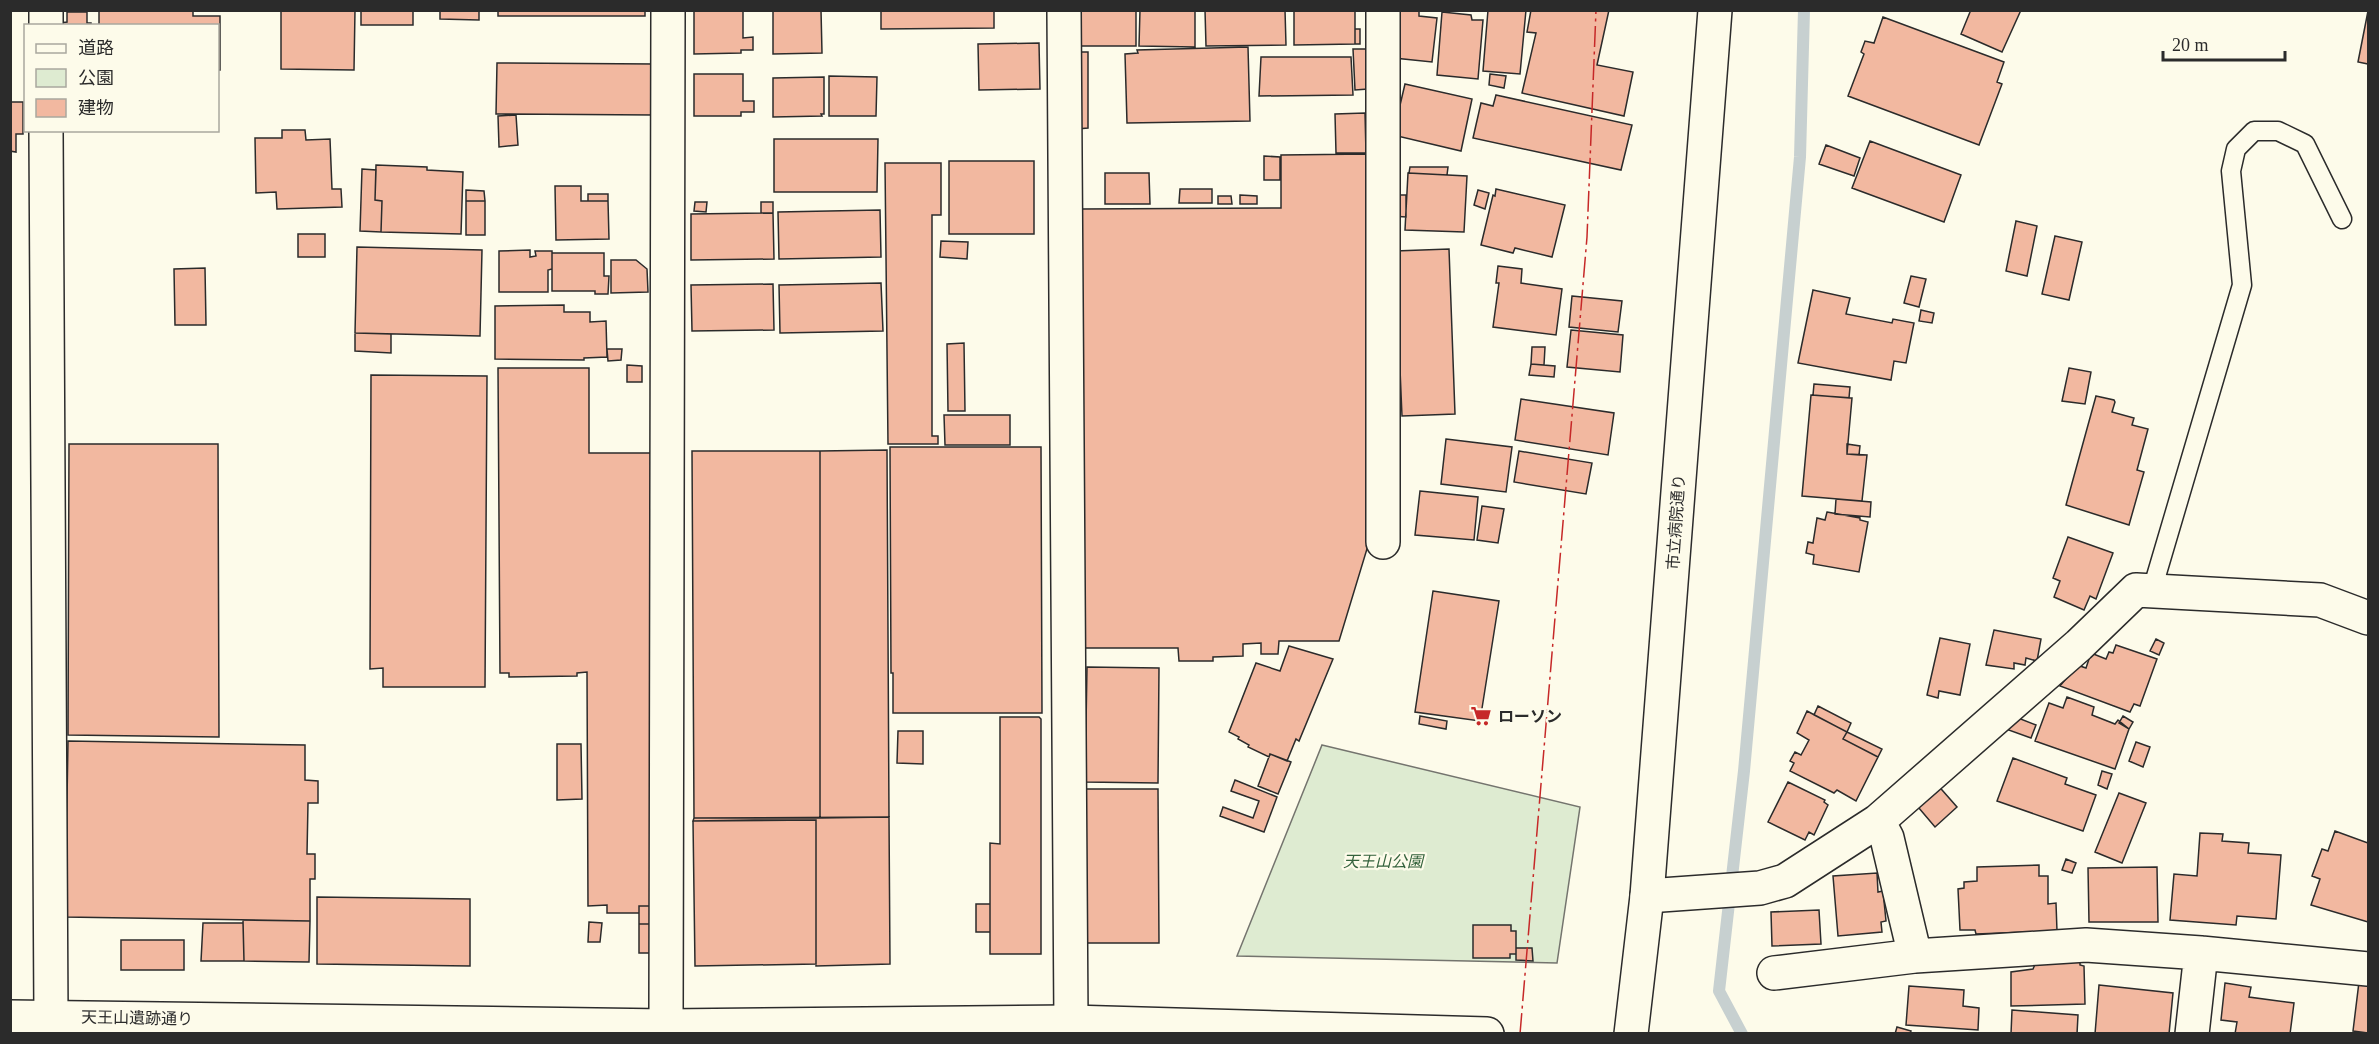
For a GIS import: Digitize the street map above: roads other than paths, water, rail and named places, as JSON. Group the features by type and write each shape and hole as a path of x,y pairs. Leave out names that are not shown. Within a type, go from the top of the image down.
{"street":[{"path":"666,1026 668,10"},
{"path":"1064,10 1071,1022"},
{"path":"1383,10 1383,542"},
{"name":"市立病院通り","path":"1631,1034 1647,896 1715,10"},
{"path":"46,132 51,1017"},
{"path":"1647,896 1760,888 1785,881 1878,821 2079,645 2136,590 2320,600 2368,618"},
{"path":"1878,821 1887,838 1915,957"},
{"path":"1774,973 1915,957 2086,945 2368,969"},
{"path":"2193,1034 2201,953"},
{"name":"天王山遺跡通り","path":"10,1017 666,1026 1071,1022 1487,1034"}],"lane":[{"path":"2151,590 2242,285 2231,171 2236,149 2254,131 2278,131 2305,144 2342,219"}],"waterway":[{"path":"1742,1034 1719,991 1744,771 1800,157 1804,10"}],"place":[{"name":"ローソン","path":"1481,716"}],"park label":[{"name":"天王山公園","path":"1383,861"}]}
